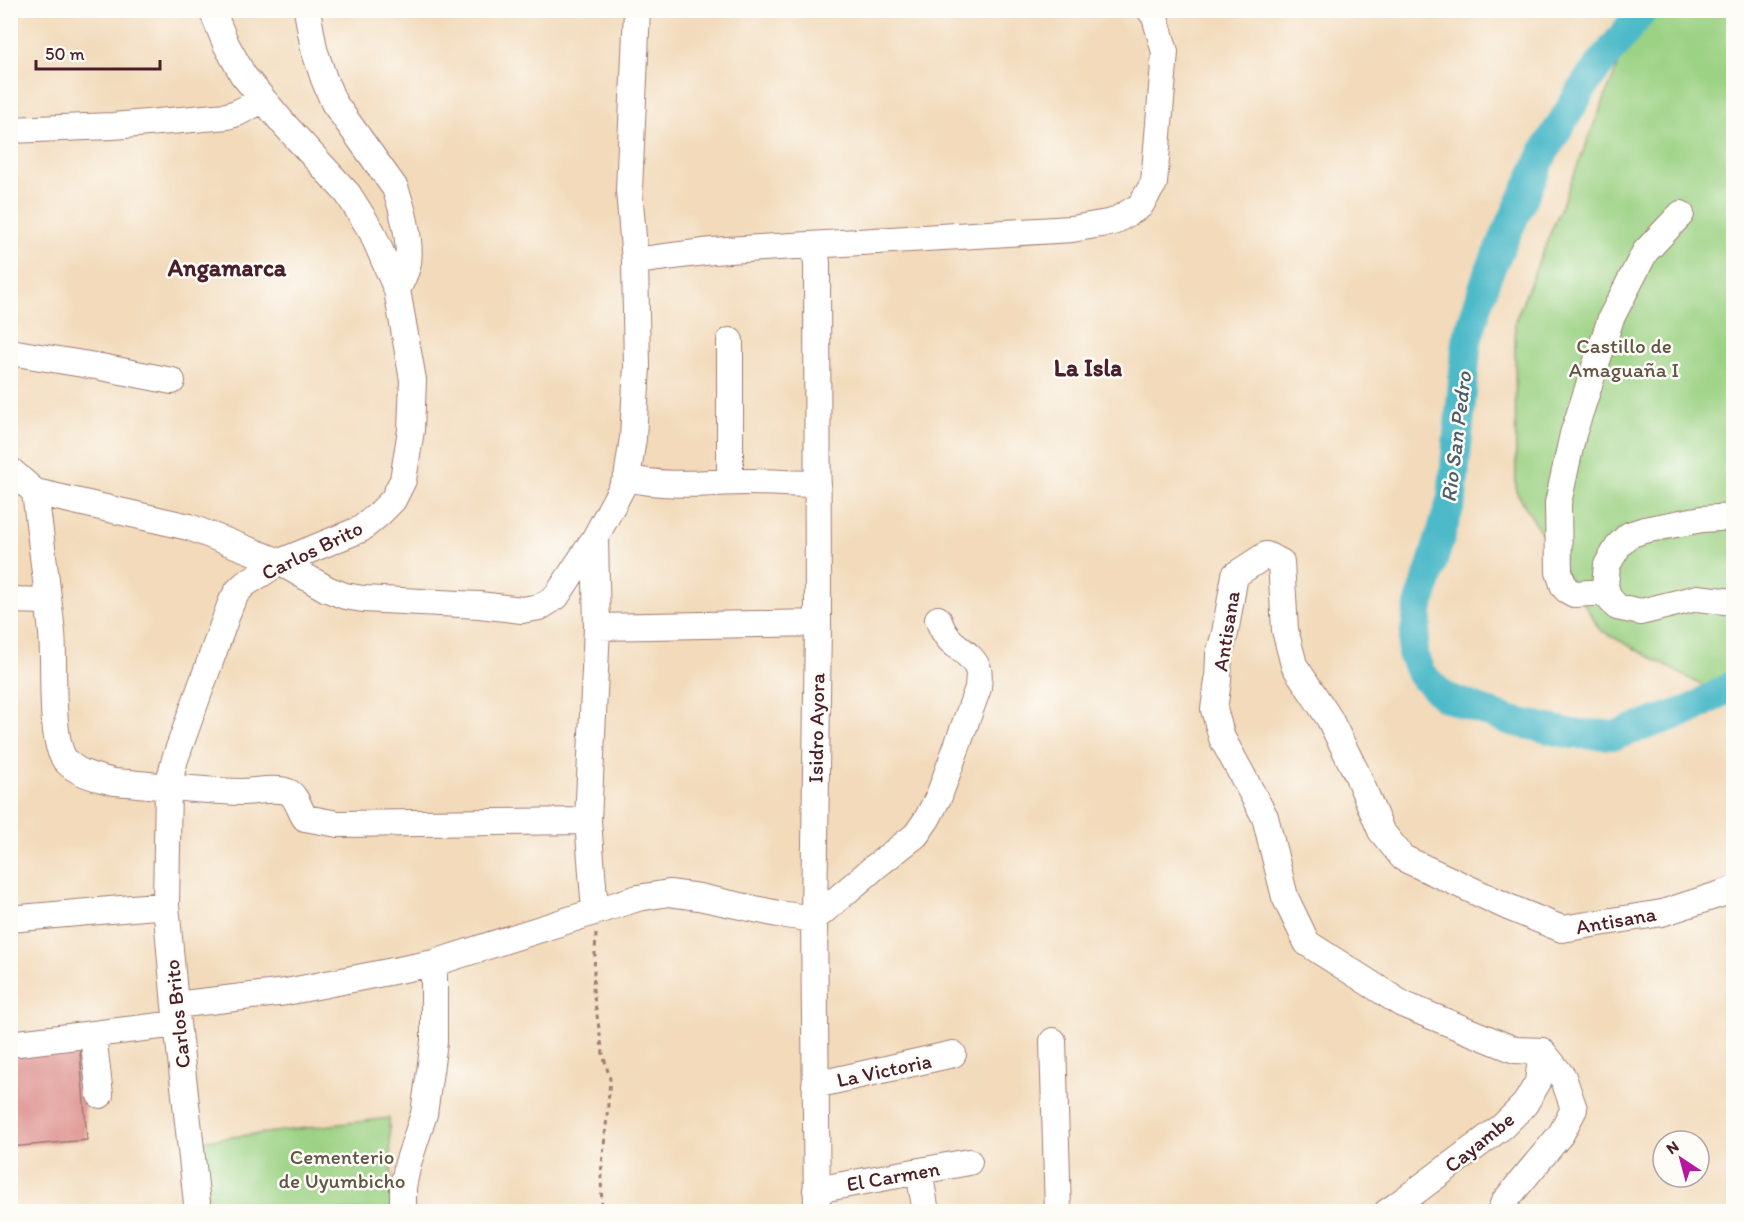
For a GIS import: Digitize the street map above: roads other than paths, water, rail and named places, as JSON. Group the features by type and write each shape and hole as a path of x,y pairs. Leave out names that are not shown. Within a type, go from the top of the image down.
{"street":[{"name":"Carlos Brito","path":"198,1212 166,905 168,786 231,603 237,592 245,584 279,562 361,529 393,500 403,480 411,430 413,380 397,290 372,232 348,194 243,75 226,44 212,10"},
{"path":"307,10 314,49 334,102 395,188 400,203 409,253 408,266 397,290"},
{"path":"10,470 35,492 189,527 279,562 327,589 345,596 522,610 540,607 556,597 596,538 627,478 633,438 637,366 635,261 629,190 637,10"},
{"path":"635,261 712,251 1072,229 1113,222 1140,206 1154,183 1165,52 1155,17 1150,10"},
{"path":"10,130 113,126 227,116 263,100"},
{"path":"1607,592 1574,594 1564,587 1559,572 1558,503 1573,434 1611,318 1645,252 1681,214"},
{"name":"Isidro Ayora","path":"814,245 818,263 818,623 814,920 817,1201"},
{"path":"730,341 730,482"},
{"path":"10,352 172,381"},
{"path":"627,478 671,484 730,482 818,484"},
{"path":"35,492 52,636 58,744 66,760 78,771 114,782 240,792 280,790 289,792 297,801 298,808 305,818 338,824 588,821"},
{"path":"1734,517 1701,519 1644,530 1629,536 1619,545 1608,565 1605,586 1609,598 1617,607 1641,612 1696,598 1734,602"},
{"path":"595,911 588,821 597,627 596,538"},
{"name":"Antisana","path":"1542,1051 1515,1050 1402,1004 1307,943 1284,897 1265,817 1222,738 1214,709 1219,655 1235,575 1266,555 1281,562 1286,630 1294,665 1329,718 1357,774 1381,831 1403,858 1508,907 1562,929 1662,913 1734,889"},
{"path":"10,600 48,602"},
{"path":"10,1044 93,1035 176,1015 434,963 638,898 669,893 814,920 876,866 916,836 939,796 978,688 979,673 977,666 970,658 942,631 938,619"},
{"path":"597,627 818,623"},
{"path":"10,919 166,905"},
{"path":"403,1212 403,1187 408,1163 424,1114 432,1052 434,963"},
{"path":"93,1035 100,1095"},
{"path":"1053,1041 1058,1212"},
{"path":"1500,1212 1504,1202 1561,1134 1574,1109 1563,1077 1542,1051"},
{"name":"Cayambe","path":"1387,1212 1503,1126 1525,1104 1538,1082 1542,1051"},
{"name":"La Victoria","path":"815,1085 954,1054"},
{"name":"El Carmen","path":"817,1201 919,1171 969,1162"},
{"path":"919,1171 926,1212"}],"waterway":[{"name":"Rio San Pedro","path":"1643,10 1587,81 1544,152 1487,276 1467,340 1452,498 1419,606 1412,653 1421,674 1443,696 1511,721 1573,734 1616,735 1690,710 1734,685"}],"district":[{"name":"Angamarca","path":"227,267"},
{"name":"La Isla","path":"1088,367"}],"park label":[{"name":"Castillo de Amaguaña I","path":"1624,357"},
{"name":"Cementerio de Uyumbicho","path":"342,1168"}]}
